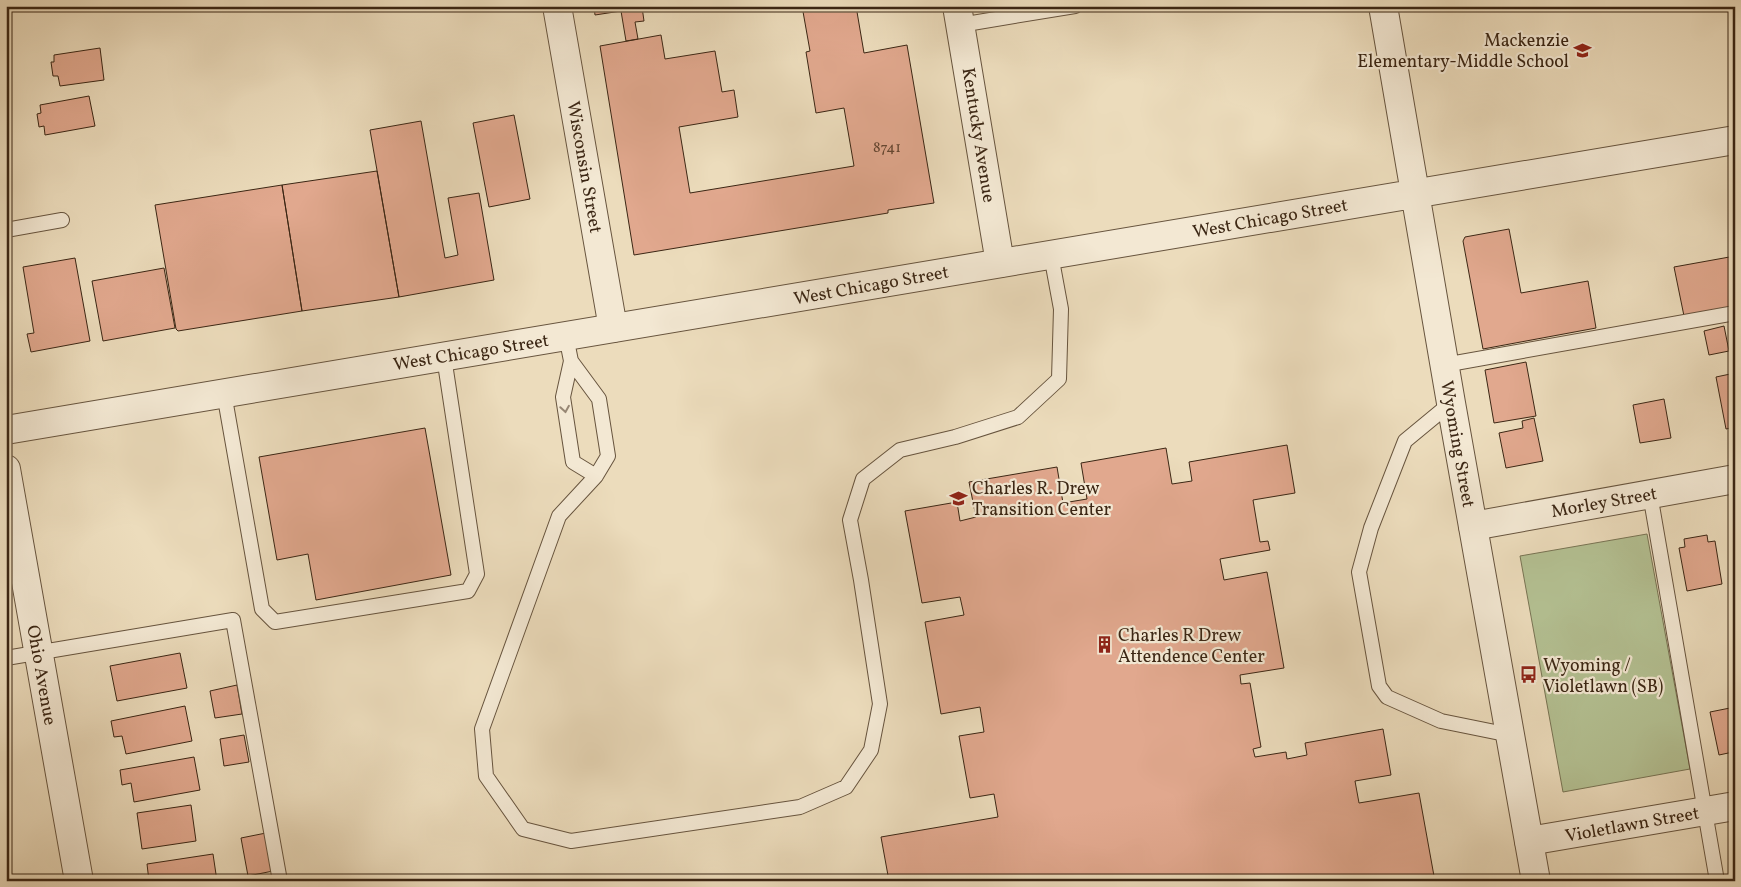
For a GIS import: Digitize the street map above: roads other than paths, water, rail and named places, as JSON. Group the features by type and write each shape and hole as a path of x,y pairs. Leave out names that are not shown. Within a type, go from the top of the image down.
{"street":[{"name":"Wisconsin Street","path":"557,6 613,328"},
{"name":"Wyoming Street","path":"1383,6 1472,526 1536,881"},
{"name":"Kentucky Avenue","path":"959,16 1000,263"},
{"name":"West Chicago Street","path":"6,430 444,357 569,349 613,328 1735,140"},
{"name":"Ohio Avenue","path":"6,469 78,881"},
{"name":"Morley Street","path":"1472,526 1735,479"},
{"name":"Violetlawn Street","path":"1529,841 1735,806"}],"lane":[{"path":"959,16 1075,6"},
{"path":"6,230 62,220"},
{"path":"569,349 599,399 608,456 596,476 559,516 482,729 486,776 523,829 571,841 800,807 846,788 871,750 880,704 862,580 850,520 862,479 900,450 955,437 1018,417 1059,379 1061,309 1051,254"},
{"path":"1444,365 1735,313"},
{"path":"569,349 563,398 573,462 596,476"},
{"path":"224,393 262,609 275,622 459,592 468,590 477,574 444,357"},
{"path":"1451,403 1405,442 1371,528 1359,572 1379,686 1388,697 1441,721 1510,735"},
{"path":"1650,494 1717,881"},
{"path":"6,658 233,620 280,881"}],"place":[{"name":"Mackenzie Elementary-Middle School","path":"1583,50"},
{"name":"Charles R. Drew Transition Center","path":"958,498"},
{"name":"Charles R Drew Attendence Center","path":"1104,645"},
{"name":"Wyoming / Violetlawn (SB)","path":"1529,675"}]}
